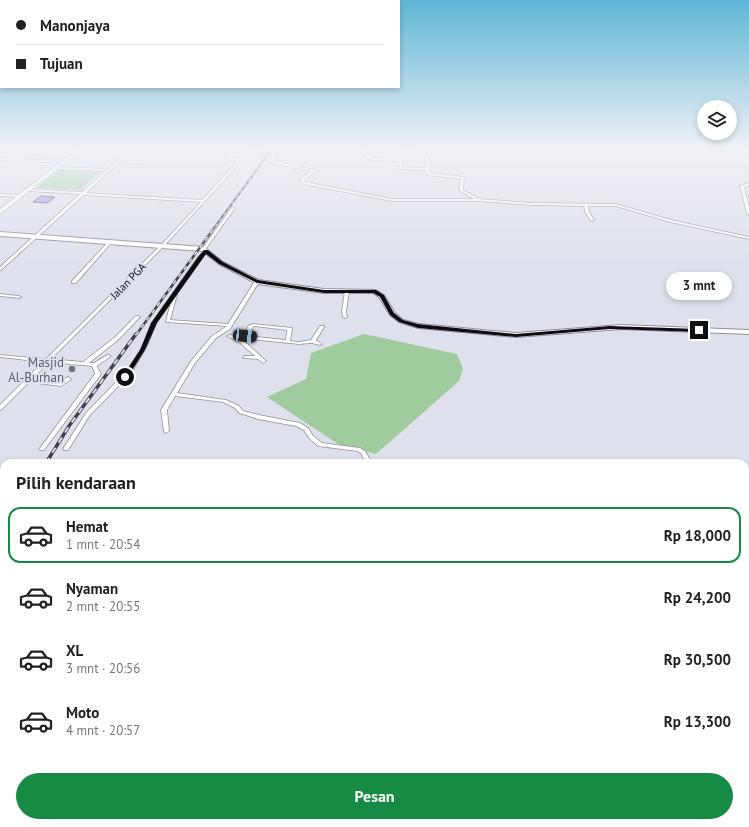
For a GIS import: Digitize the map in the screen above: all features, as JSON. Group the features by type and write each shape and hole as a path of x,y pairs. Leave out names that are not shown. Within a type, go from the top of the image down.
{"main road":[{"path":"0,212 31,188"},
{"path":"0,234 163,245 205,250 221,263 257,282 303,289 374,291 382,296 392,314 401,321 418,326 516,335 621,327 749,332"}],"street":[{"path":"0,270 89,188"},
{"name":"Jalan PGA","path":"0,408 49,361 163,245 215,188"},
{"path":"326,188 392,200 478,200 532,204 616,205 655,218 749,238"},
{"path":"461,188 461,190 478,200"},
{"path":"742,188 749,214"},
{"path":"28,190 203,201"},
{"path":"0,195 21,196"},
{"path":"586,204 592,220"},
{"path":"66,449 88,414 130,371 142,350 154,323 233,208"},
{"path":"74,282 110,242"},
{"path":"166,431 164,412 174,394 200,353 214,337 223,332 229,325 257,282"},
{"path":"345,317 344,312 347,291"},
{"path":"175,294 173,303 168,313 168,321 229,325"},
{"path":"0,295 19,297"},
{"path":"84,364 116,339 138,317"},
{"path":"245,336 251,326 254,325 290,329 288,341"},
{"path":"313,341 322,327"},
{"path":"223,332 241,342 261,359 245,357"},
{"path":"229,336 245,336 299,343 313,341 320,344"},
{"path":"0,356 95,365 109,356"},
{"path":"42,449 98,374 94,367 95,365"},
{"path":"28,380 61,384 68,379"},
{"path":"174,394 224,401 230,403 242,412 258,417 298,424 306,429 311,437 320,445 358,449 364,453 367,459"}],"green space":[{"path":"37,188 83,188 80,190"},
{"path":"364,334 457,354 463,369 459,381 376,454 338,444 267,397 306,379 311,353"}],"building":[{"path":"41,196 55,197 47,203 33,202"}],"railway":[{"path":"211,232 244,188"},
{"path":"136,335 212,231"},
{"path":"48,459 69,426 136,334"}],"place":[{"name":"Masjid Al-Burhan","path":"72,369"}],"route":[{"path":"125,377 146,344 154,323 190,271 206,252 221,263 257,282 270,285 333,292 356,290 374,291 382,296 392,314 396,318 408,324 418,326 516,335 534,335 610,327 699,330"}]}
